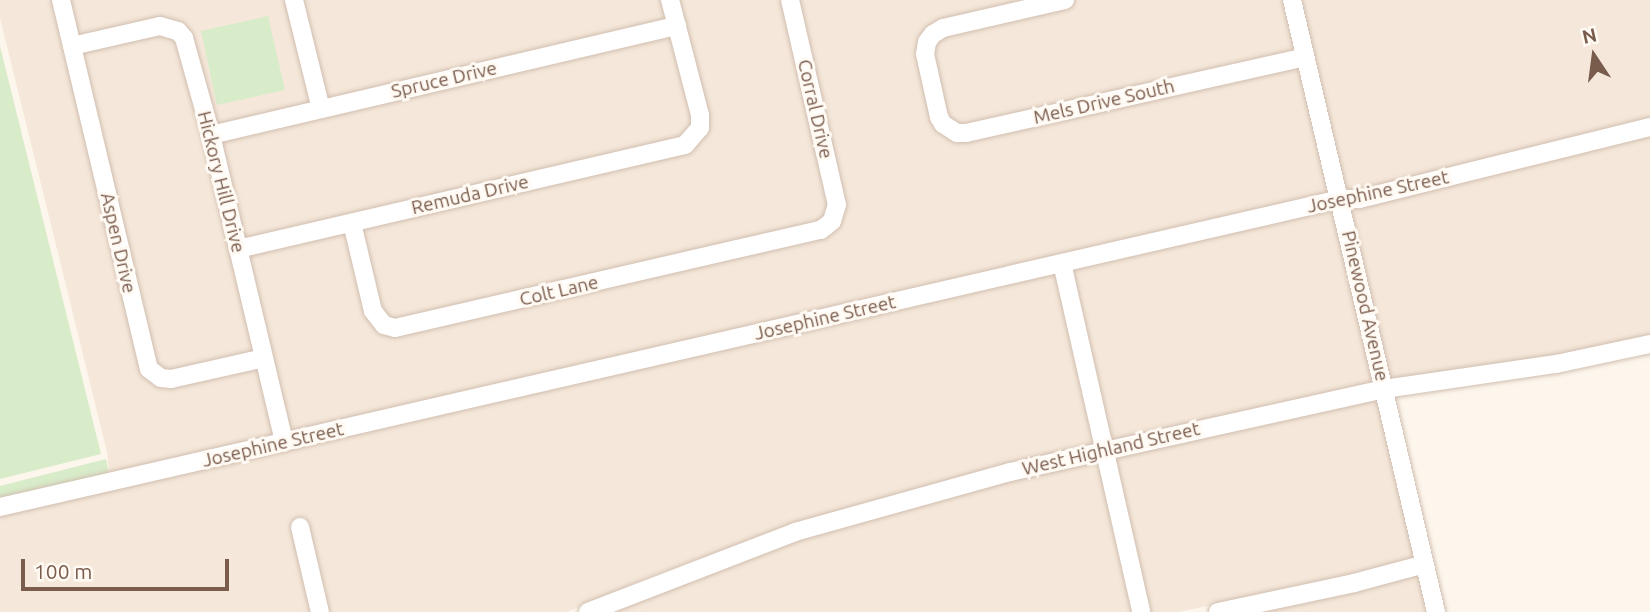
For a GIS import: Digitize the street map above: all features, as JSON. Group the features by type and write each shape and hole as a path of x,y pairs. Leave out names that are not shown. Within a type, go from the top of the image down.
{"street":[{"name":"Aspen Drive","path":"61,0 149,369 161,378 171,379 264,358"},
{"path":"294,0 321,109"},
{"path":"670,0 677,26"},
{"name":"Corral Drive","path":"790,0 837,205 834,218"},
{"name":"Mels Drive South","path":"1065,0 943,28 933,34 927,42 925,54 943,124 957,133 966,133 1305,57"},
{"name":"Pinewood Avenue","path":"1292,0 1436,612"},
{"name":"Hickory Hill Drive","path":"72,46 160,26 178,31 184,38 211,135 284,442"},
{"name":"Spruce Drive","path":"211,135 677,26"},
{"name":"Remuda Drive","path":"238,249 685,145 697,133 700,115 677,26"},
{"name":"Josephine Street","path":"0,507 1340,199 1359,199 1650,127"},
{"name":"Colt Lane","path":"352,223 373,311 384,325 395,328 821,230 834,218"},
{"path":"1062,263 1141,612"},
{"name":"West Highland Street","path":"588,612 715,561 818,525 1010,472 1107,453 1189,431 1384,389 1556,365 1650,344"},
{"path":"300,527 320,612"},
{"path":"1218,612 1354,583 1425,564"}],"shaded area":[{"path":"0,0 54,0 143,372 259,368 275,436 109,474 107,452 0,18"},
{"path":"69,0 287,0 312,103 216,126 180,23 158,18 77,36"},
{"path":"302,0 663,0 668,20 326,99"},
{"path":"678,0 783,0 830,205 829,211 819,223 395,320 382,314 360,229 687,153 699,144 707,131"},
{"path":"797,0 1285,0 1331,192 289,433 247,255 346,232 366,314 380,331 396,336 831,234 844,215"},
{"path":"1300,0 1650,0 1650,119 1358,191 1345,191"},
{"path":"161,34 178,42 205,138 255,352 170,371 155,365 81,52"},
{"path":"672,36 693,116 693,125 682,137 243,239 220,142"},
{"path":"1650,136 1650,336 1555,357 1389,380 1349,207"},
{"path":"1335,208 1375,383 1187,423 1112,443 1071,270"},
{"path":"1057,273 1098,446 1008,465 793,524 649,577 567,612 327,612 305,517 292,521 312,612 0,612 0,516"},
{"path":"1379,398 1416,558 1352,575 1179,612 1148,612 1115,459 1191,439"},
{"path":"1101,462 1134,612 609,612 797,540 1011,480"},
{"path":"1420,574 1428,612 1257,612"}],"green space":[{"path":"268,16 285,90 217,105 201,31"},
{"path":"0,46 101,454 0,479"},
{"path":"106,459 109,474 0,499 0,486"}]}
